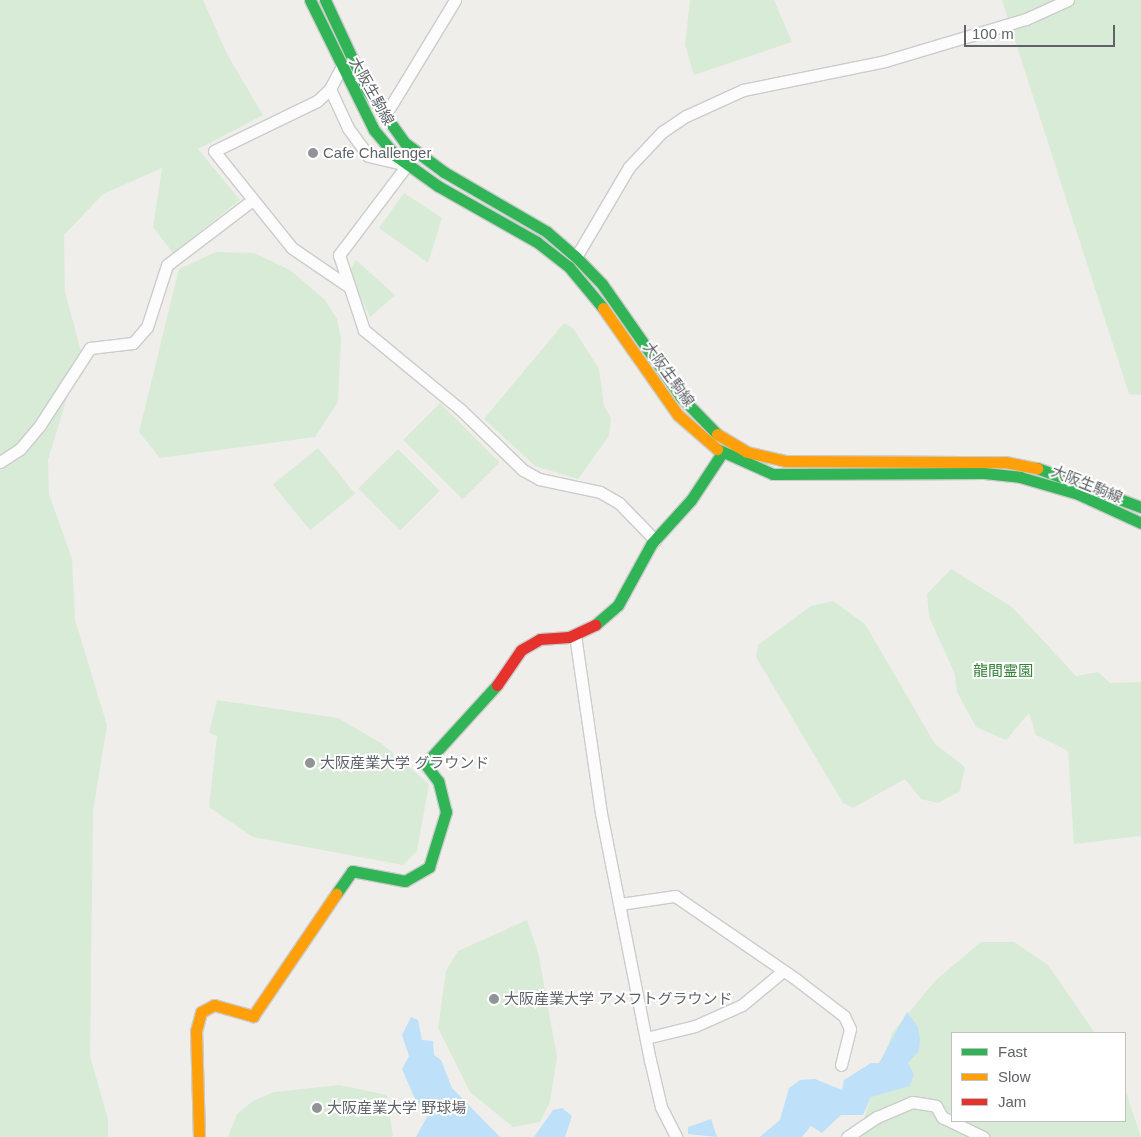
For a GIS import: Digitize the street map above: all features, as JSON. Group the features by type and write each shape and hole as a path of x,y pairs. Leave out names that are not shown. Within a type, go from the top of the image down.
{"main road":[{"name":"大阪生駒線","path":"310,0 341,68 374,130 407,165 537,242 569,267 614,320 678,415 722,453 772,474 975,473 1020,477 1078,494 1141,523"},
{"name":"大阪生駒線","path":"325,0 384,117 405,143 444,172 512,209 576,256 602,284 681,397 714,432 747,452 822,462 1005,462 1047,470 1141,508"},
{"path":"199,1137 196,1031 201,1012 214,1005 253,1016 352,871 405,881 429,867 446,812 438,781 425,764 494,689 521,650 540,639 575,635 618,605 655,540 691,500 722,453"}],"street":[{"path":"384,117 455,0"},
{"path":"576,256 629,167 662,132 686,116 742,90 885,61 1026,19 1068,0"},
{"path":"341,68 330,89 317,102 214,151 251,201 292,248 348,286"},
{"path":"330,89 348,128 368,156 407,165 339,255 354,311 374,341 460,409 523,470 539,479 600,492 620,502 655,540"},
{"path":"0,462 20,449 40,425 90,348 133,343 147,327 167,265 251,201"},
{"path":"575,635 601,813 646,1038 661,1107 676,1137"},
{"path":"620,904 675,896 783,971 844,1016 850,1029 841,1065"},
{"path":"646,1038 695,1026 742,1005 783,971"},
{"path":"847,1137 885,1112 912,1102 936,1106 942,1117 951,1121"},
{"path":"952,1122 983,1137"}],"green space":[{"path":"0,0 203,0 227,54 263,115 198,149 240,200 173,253 153,227 162,168 103,194 64,235 65,292 81,351 48,460 49,494 72,559 75,620 107,725 93,812 90,1056 108,1119 108,1137 0,1137"},
{"path":"690,0 774,0 792,42 694,75 685,45"},
{"path":"1002,0 1141,0 1141,395 1129,394"},
{"path":"404,193 442,218 428,263 379,228"},
{"path":"216,252 254,253 290,270 325,300 337,319 341,339 338,402 315,437 160,458 139,432 179,269"},
{"path":"356,260 395,295 370,317 348,273"},
{"path":"564,323 573,328 599,369 604,406 611,418 609,436 578,479 535,466 484,419"},
{"path":"440,403 499,462 463,499 403,440"},
{"path":"318,448 355,494 310,530 273,485"},
{"path":"398,449 440,491 400,530 358,489"},
{"name":"龍間霊園","path":"951,569 1012,607 1076,676 1098,672 1110,683 1141,682 1141,836 1074,844 1068,751 1036,735 1029,713 1006,740 976,727 957,692 955,674 929,617 927,594"},
{"path":"833,601 865,624 935,744 965,767 960,791 938,803 921,799 905,779 853,808 843,803 756,657 758,645 811,606"},
{"name":"大阪産業大学 グラウンド","path":"217,700 338,718 381,743 429,784 417,851 403,865 253,837 209,807 217,736 209,733"},
{"name":"大阪産業大学 アメフトグラウンド","path":"527,920 538,952 557,1057 550,1102 540,1122 513,1127 470,1092 438,1028 446,971 458,951"},
{"path":"981,942 1014,942 1048,965 1094,1032 951,1032 951,1122 1126,1122 1126,1092 1141,1137 858,1137 892,1033 936,980"},
{"name":"大阪産業大学 野球場","path":"339,1085 387,1095 393,1137 228,1137 237,1114 253,1101 274,1092"}],"water":[{"path":"907,1012 918,1027 920,1039 919,1051 908,1063 914,1074 910,1086 871,1097 863,1115 841,1115 822,1133 811,1126 802,1137 760,1137 780,1120 789,1088 800,1080 815,1079 842,1090 844,1080 871,1063 879,1063"},
{"path":"411,1017 418,1020 422,1040 433,1041 434,1055 441,1060 452,1088 500,1137 416,1137 429,1113 415,1099 402,1069 409,1056 402,1035"},
{"path":"562,1108 572,1116 565,1137 534,1137 553,1110"},
{"path":"711,1119 717,1137 688,1134 688,1127"}],"traffic: fast":[{"path":"310,0 374,130 396,156 438,186 537,242 569,267 603,308"},
{"path":"325,0 367,90 405,143 444,172 547,232 576,257 602,284 681,397 717,434"},
{"path":"717,449 773,474 984,473 1020,477 1078,494 1141,523"},
{"path":"595,625 618,605 652,543 691,500 722,453"},
{"path":"1037,468 1141,507"},
{"path":"336,894 352,871 405,881 429,867 446,812 438,781 425,764 497,685"}],"traffic: slow":[{"path":"603,308 678,415 717,449"},
{"path":"717,434 747,452 785,461 1005,462 1037,468"},
{"path":"199,1137 196,1031 201,1012 214,1005 253,1016 336,894"}],"traffic: jam":[{"path":"497,685 521,650 540,639 569,637 595,625"}],"place":[{"name":"Cafe Challenger","path":"313,153"},
{"name":"大阪産業大学 グラウンド","path":"310,763"},
{"name":"大阪産業大学 アメフトグラウンド","path":"494,999"},
{"name":"大阪産業大学 野球場","path":"317,1108"}]}
